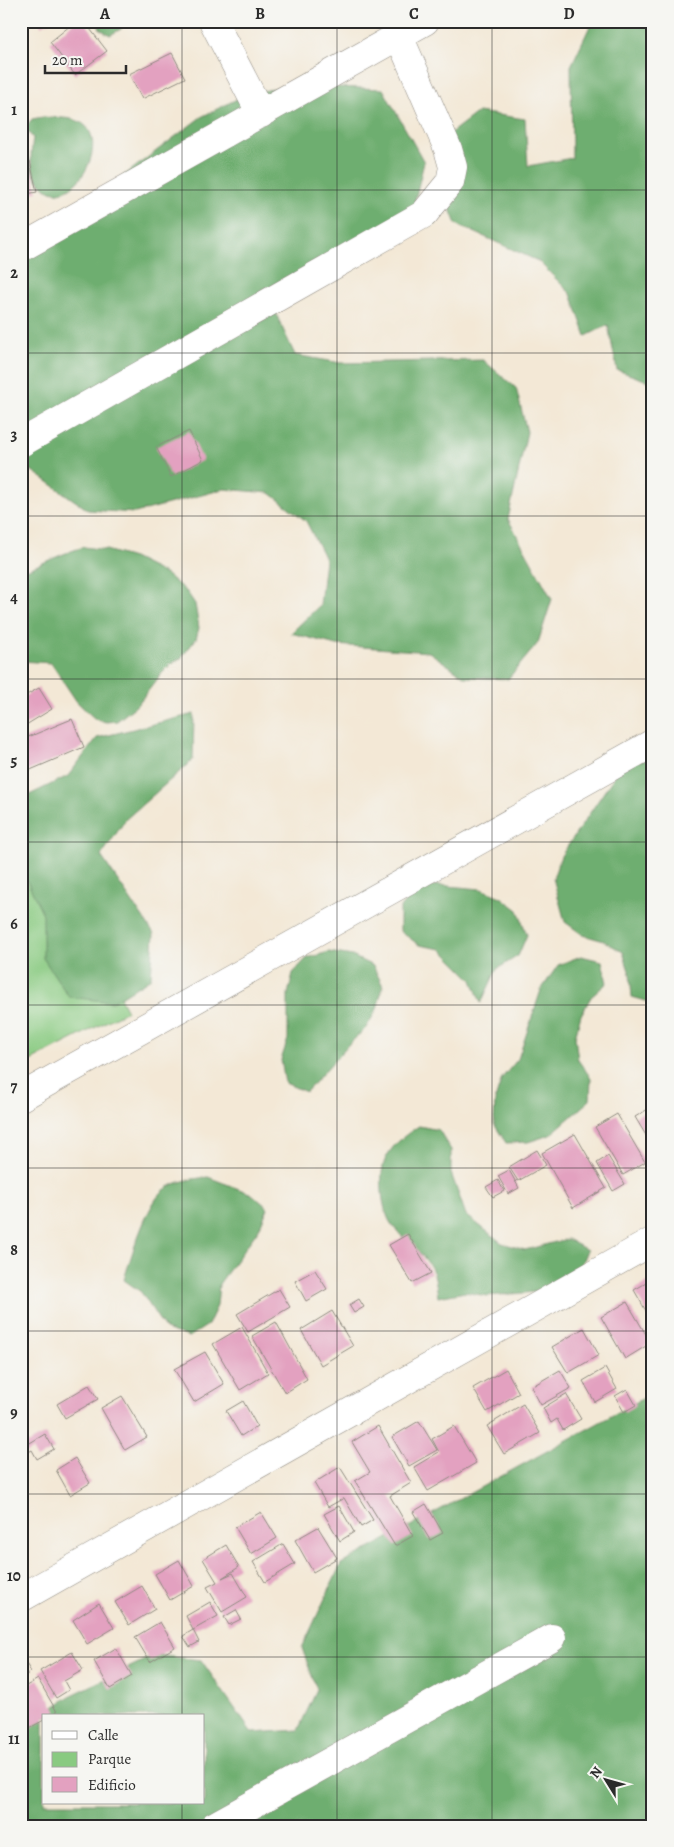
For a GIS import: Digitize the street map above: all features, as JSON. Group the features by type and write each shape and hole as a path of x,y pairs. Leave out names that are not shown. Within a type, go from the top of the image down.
{"street":[{"path":"213,21 261,114"},
{"path":"21,248 426,21"},
{"path":"21,443 424,214 450,182 453,167 448,149 399,36"},
{"path":"21,1097 653,743"},
{"path":"21,1598 653,1241"},
{"path":"214,1826 552,1638"}],"green space":[{"path":"97,21 125,21 121,29 110,35 100,29"},
{"path":"594,21 653,21 653,383 617,370 608,325 586,336 571,294 538,261 456,224 440,184 440,141 478,112 525,119 528,166 572,158 571,66"},
{"path":"290,85 383,89 424,162 413,209 300,280 276,314 295,355 341,363 483,360 516,388 527,432 508,519 552,599 538,643 508,679 465,677 429,652 336,645 291,633 320,605 325,559 306,521 270,493 224,489 135,513 88,510 21,463 21,249 47,234 201,117 245,95"},
{"path":"43,117 65,118 78,121 89,130 93,142 91,156 85,171 77,183 66,190 54,192 42,185 32,168 33,138 25,128 32,119"},
{"path":"84,547 106,550 133,558 167,575 187,592 195,604 199,628 196,639 181,658 163,672 137,705 117,721 106,722 95,719 77,702 51,663 21,661 21,572"},
{"path":"194,714 193,760 126,819 101,856 154,934 151,978 113,1002 69,997 43,958 43,914 24,875 21,875 21,799 68,776 97,738"},
{"path":"653,758 653,1003 632,997 630,974 623,952 604,941 583,935 565,922 553,878 561,856 622,765"},
{"path":"44,849 127,1011 21,1066 21,860"},
{"path":"437,885 481,889 501,897 518,910 527,935 518,956 497,969 481,1003 472,980 441,949 419,945 400,931 400,908 414,890"},
{"path":"329,952 352,956 373,966 383,986 377,1009 366,1028 348,1045 306,1092 285,1083 281,1060 288,1039 288,994 293,973 307,958"},
{"path":"581,956 602,961 607,983 591,997 581,1015 575,1037 578,1060 591,1078 590,1100 550,1135 528,1142 506,1143 494,1124 495,1100 502,1078 518,1059 541,990 558,965"},
{"path":"419,1126 439,1130 451,1150 451,1173 466,1215 502,1243 525,1250 567,1239 587,1250 579,1270 536,1292 487,1296 465,1292 438,1297 434,1274 426,1260 392,1225 385,1210 382,1192 382,1173 386,1158 400,1140"},
{"path":"208,1177 252,1194 268,1208 259,1229 219,1284 217,1306 208,1325 189,1337 165,1329 141,1292 124,1280 145,1219 157,1198 173,1184"},
{"path":"653,1393 653,1826 21,1826 21,1729 42,1715 42,1804 205,1804 205,1714 43,1714 70,1696 155,1655 201,1660 252,1733 298,1730 317,1690 302,1648 341,1564"}],"building":[{"path":"39,21 51,21 41,26"},
{"path":"76,21 84,21 107,51 75,75 50,42"},
{"path":"21,47 26,57 21,59"},
{"path":"172,53 185,78 142,99 129,74"},
{"path":"30,161 37,192 21,195 21,163"},
{"path":"189,431 203,460 171,477 156,447"},
{"path":"39,688 52,709 21,728 21,698"},
{"path":"72,719 84,747 21,774 21,740"},
{"path":"653,1106 653,1147 635,1117"},
{"path":"617,1114 645,1162 623,1175 595,1127"},
{"path":"575,1134 606,1188 573,1208 542,1153"},
{"path":"537,1150 546,1165 518,1181 509,1167"},
{"path":"608,1156 625,1184 613,1191 597,1163"},
{"path":"509,1170 519,1188 508,1194 498,1176"},
{"path":"498,1180 504,1191 493,1197 486,1187"},
{"path":"408,1234 431,1273 412,1283 389,1245"},
{"path":"315,1270 327,1289 306,1301 295,1281"},
{"path":"653,1279 653,1323 634,1290"},
{"path":"279,1289 290,1307 248,1332 237,1314"},
{"path":"359,1299 364,1307 354,1313 349,1305"},
{"path":"627,1302 651,1343 625,1359 601,1317"},
{"path":"332,1311 353,1346 321,1365 301,1330"},
{"path":"276,1322 307,1379 285,1393 252,1336"},
{"path":"242,1327 268,1373 240,1390 213,1344"},
{"path":"584,1328 599,1355 568,1373 552,1347"},
{"path":"205,1352 224,1384 194,1402 174,1369"},
{"path":"605,1368 617,1389 595,1402 583,1381"},
{"path":"506,1369 519,1393 487,1412 473,1388"},
{"path":"560,1370 571,1388 541,1405 531,1387"},
{"path":"89,1385 98,1399 65,1418 57,1404"},
{"path":"627,1389 636,1405 624,1412 615,1396"},
{"path":"566,1394 581,1419 563,1430 557,1419 551,1423 543,1408"},
{"path":"122,1396 147,1437 125,1450 101,1408"},
{"path":"243,1401 257,1426 241,1436 226,1411"},
{"path":"523,1404 540,1433 504,1454 487,1426"},
{"path":"419,1421 437,1450 409,1466 392,1437"},
{"path":"378,1426 411,1483 390,1496 413,1536 395,1546 355,1481 370,1472 352,1442"},
{"path":"454,1426 476,1463 428,1491 414,1467 439,1452 432,1439"},
{"path":"21,1432 28,1444 45,1434 54,1449 37,1459 32,1450 21,1456"},
{"path":"75,1458 90,1483 70,1495 56,1470"},
{"path":"340,1467 373,1520 361,1527 344,1498 328,1507 314,1483"},
{"path":"426,1504 443,1533 430,1540 413,1512"},
{"path":"339,1506 354,1532 340,1541 324,1514"},
{"path":"261,1512 277,1538 251,1554 235,1527"},
{"path":"318,1527 337,1558 313,1572 295,1540"},
{"path":"283,1544 295,1564 265,1582 253,1562"},
{"path":"226,1545 239,1567 222,1578 233,1573 247,1597 222,1612 207,1587 217,1582 203,1559"},
{"path":"179,1560 194,1586 170,1600 155,1574"},
{"path":"142,1586 155,1609 129,1625 115,1602"},
{"path":"210,1602 218,1616 193,1630 186,1616"},
{"path":"99,1603 114,1628 87,1644 73,1620"},
{"path":"236,1610 241,1619 229,1625 224,1617"},
{"path":"160,1622 175,1647 150,1662 135,1637"},
{"path":"193,1630 199,1642 190,1647 183,1636"},
{"path":"116,1648 132,1676 110,1689 94,1661"},
{"path":"72,1652 83,1670 64,1681 69,1690 56,1698 40,1671"},
{"path":"21,1655 31,1672 21,1678"},
{"path":"38,1679 57,1712 54,1714 42,1714 42,1721 26,1730 21,1723 21,1689"}]}
